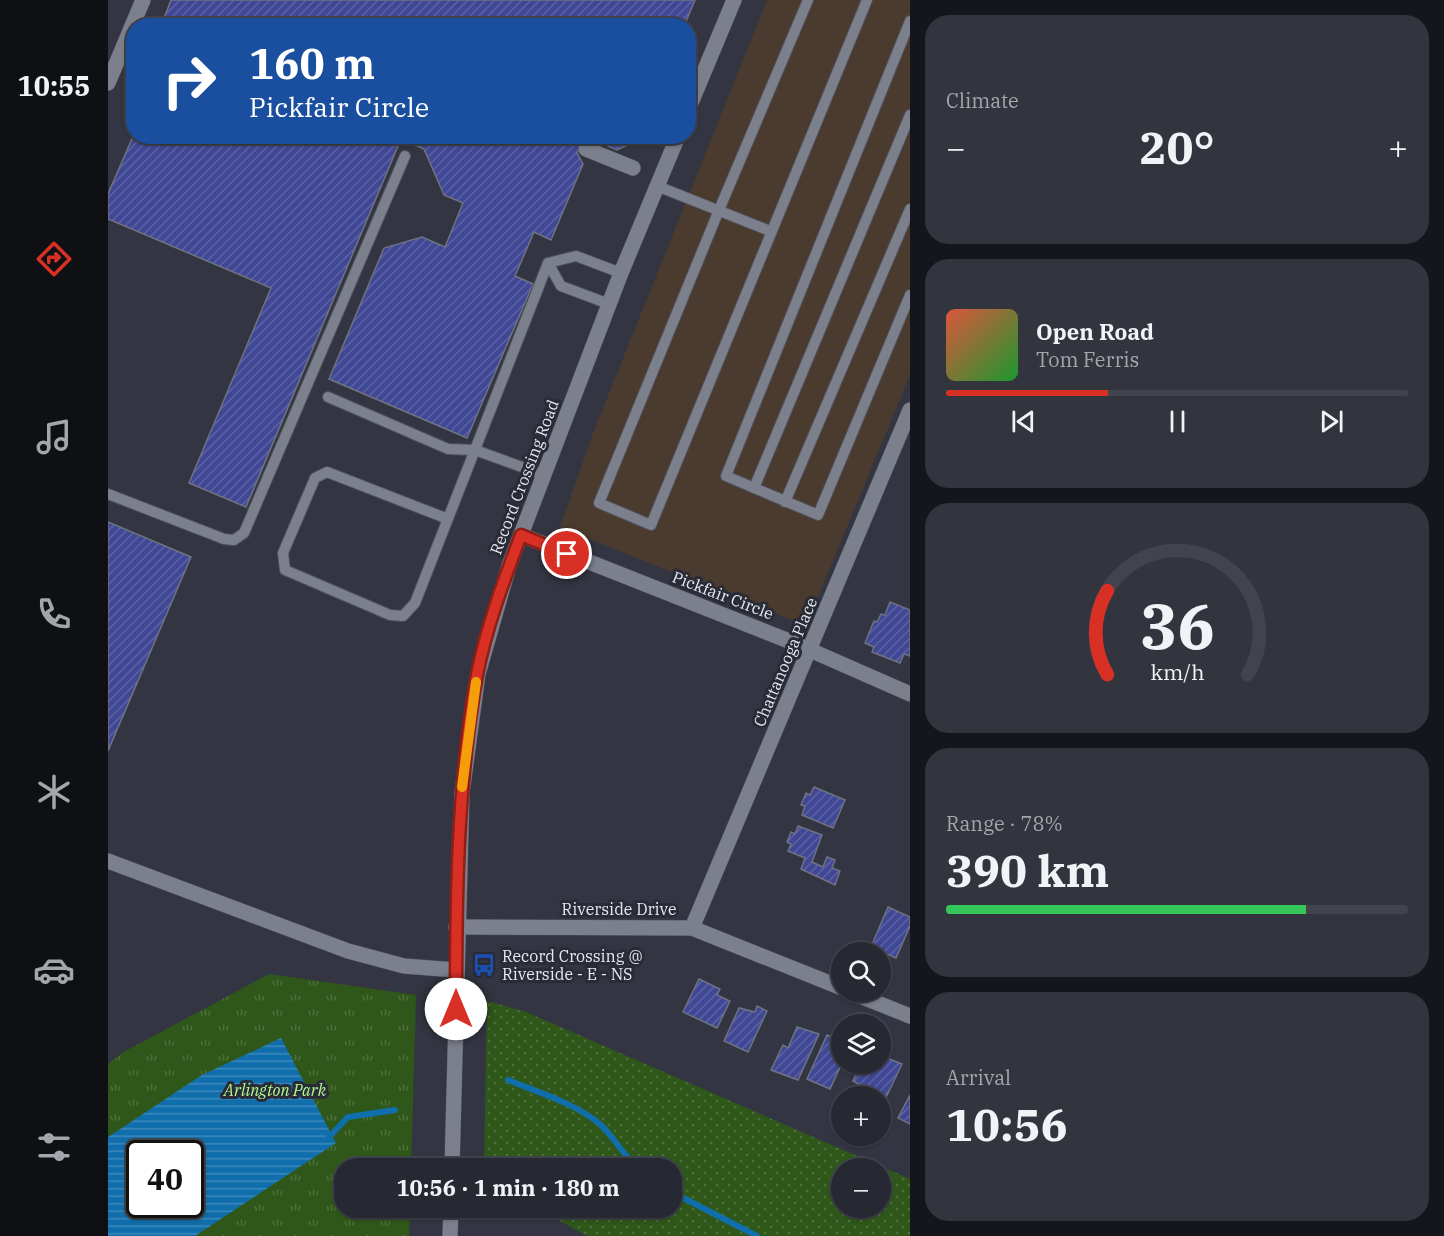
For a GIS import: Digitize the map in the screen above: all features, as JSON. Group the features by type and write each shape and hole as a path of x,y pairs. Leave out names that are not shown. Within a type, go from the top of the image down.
{"street":[{"path":"135,18 143,0"},
{"path":"696,91 734,0"},
{"path":"108,83 126,40"},
{"name":"Record Crossing Road","path":"452,1158 456,927 462,793 478,674 487,635 521,535 621,273 675,144"},
{"path":"586,149 633,168"},
{"name":"Chattanooga Place","path":"692,928 910,410"},
{"name":"Pickfair Circle","path":"521,535 809,650 910,694"},
{"path":"108,861 348,951 404,966 456,970"},
{"name":"Riverside Drive","path":"456,927 692,928 831,984"},
{"path":"875,1002 910,1016"},
{"path":"450,1236 451,1218"}],"lane":[{"path":"808,0 718,210 599,503 651,525 770,231 867,0"},
{"path":"910,21 726,476 818,516 910,295"},
{"path":"754,488 910,115"},
{"path":"108,494 224,539 234,540 244,533 405,156"},
{"path":"657,186 770,231"},
{"path":"786,502 910,208"},
{"path":"548,263 576,256 621,273"},
{"path":"548,263 561,286 609,304"},
{"path":"448,519 327,472 315,478 283,553 285,570 390,615 403,616 415,603 448,519 475,450 548,263"},
{"path":"328,397 448,449 475,450 544,475"}],"shaded area":[{"path":"767,0 910,0 910,375 806,626 560,527 593,433"}],"green space":[{"name":"Arlington Park","path":"269,974 416,995 411,1158 334,1158 334,1218 410,1218 409,1236 108,1236 108,1064 122,1053"},
{"path":"487,1001 526,1012 862,1158 831,1158 831,1218 891,1218 891,1171 910,1179 910,1236 587,1236 555,1218 682,1218 682,1158 484,1158"}],"water":[{"path":"281,1038 336,1143 195,1236 108,1236 108,1137 202,1075"}],"building":[{"path":"171,0 695,0 687,18 164,18"},
{"path":"130,144 399,144 246,507 189,483 271,288 108,219 108,194"},
{"path":"412,144 581,144 577,153 583,164 551,240 534,232 515,276 533,284 467,438 329,379 384,248 422,237 445,247 463,203 444,195 424,149"},
{"path":"603,144 630,144 617,150"},
{"path":"108,522 191,557 108,751"},
{"path":"890,602 910,610 910,656 904,654 900,663 872,652 874,647 865,643 874,621 877,622 881,614 885,615"},
{"path":"814,787 845,800 833,828 802,815 805,806 801,805 806,793 810,795"},
{"path":"798,826 822,835 812,862 823,867 827,857 835,860 832,868 840,871 835,885 801,869 805,858 788,851 791,844 787,842 791,832 795,834"},
{"path":"888,907 910,917 910,926 896,958 891,956 891,942 873,942"},
{"path":"699,979 720,989 717,995 730,1001 717,1028 683,1012"},
{"path":"757,1006 767,1011 748,1052 724,1041 739,1008 755,1012"},
{"path":"797,1027 819,1034 798,1080 771,1070 783,1045 788,1048"},
{"path":"827,1035 831,1037 831,1074 837,1074 830,1089 807,1079"},
{"path":"891,1060 902,1064 891,1087 859,1086 853,1081 856,1074 891,1074"},
{"path":"910,1095 910,1124 898,1118"}],"waterway":[{"path":"508,1080 554,1098 586,1114 608,1132 629,1158"},
{"path":"328,1138 348,1117 395,1110"},
{"path":"682,1197 757,1236"}],"slow traffic":[{"path":"462,787 476,682"}],"place":[{"name":"Record Crossing @ Riverside - E - NS","path":"484,965"}],"route":[{"path":"456,1009 456,927 462,793 478,674 487,635 521,535 567,554"}]}
